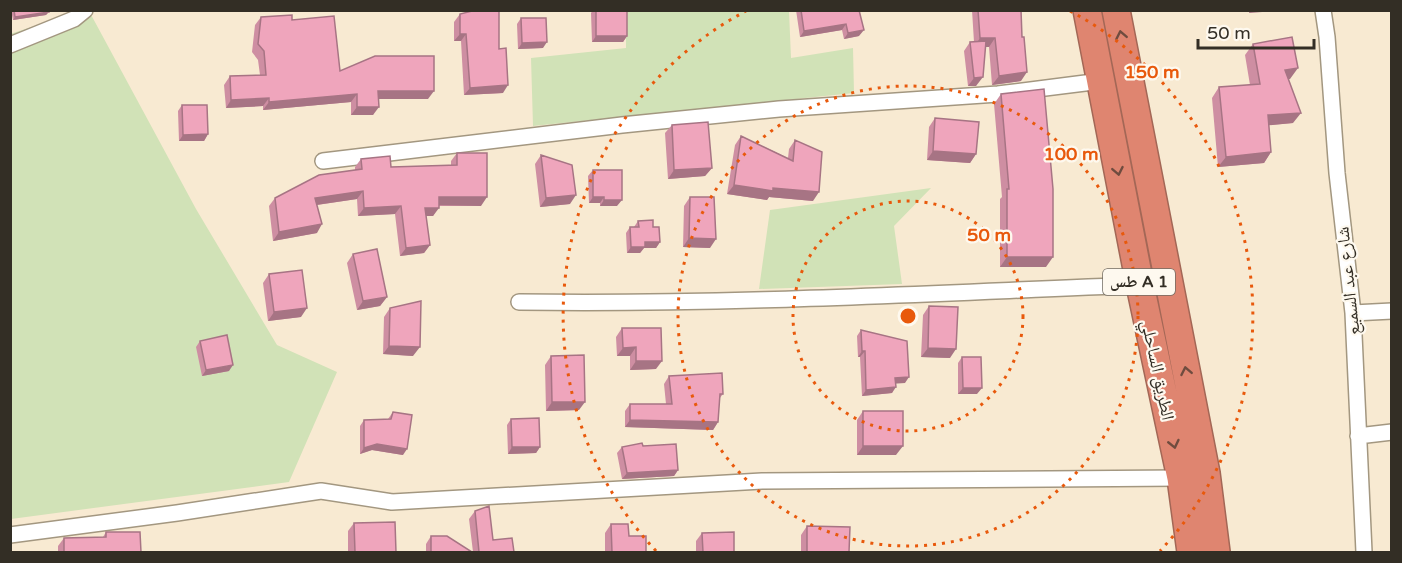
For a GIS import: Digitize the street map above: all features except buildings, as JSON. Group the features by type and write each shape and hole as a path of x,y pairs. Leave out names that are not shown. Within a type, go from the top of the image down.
{"highway":[{"name":"الطريق الساحلي","path":"1087,10 1140,285 1181,478 1191,552"},
{"name":"الطريق الساحلي","path":"1116,10 1206,473 1216,552"}],"street":[{"path":"10,45 74,19 85,10"},
{"name":"شارع عبد السميع","path":"1323,10 1337,173 1353,313 1364,552"},
{"path":"323,161 644,122 779,109 998,93 1101,81"},
{"path":"519,302 743,301 1140,285"},
{"path":"1353,313 1392,311"},
{"path":"1358,435 1392,432"},
{"path":"10,535 321,491 392,502 762,481 1181,478"}],"green space":[{"path":"81,11 89,11 196,209 277,345 337,372 289,482 11,519 10,34"},
{"path":"626,11 789,11 791,58 853,48 854,93 533,126 531,58 626,48"},
{"path":"931,188 894,226 902,284 759,289 770,210"}]}
